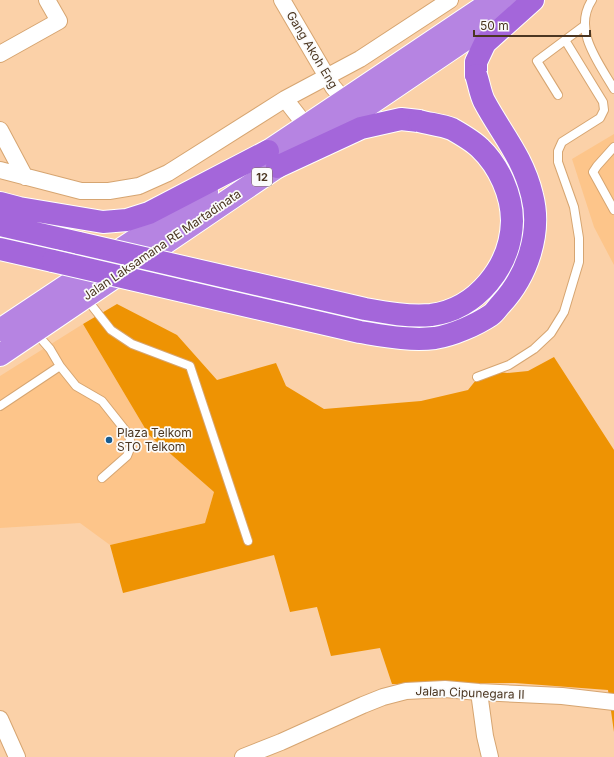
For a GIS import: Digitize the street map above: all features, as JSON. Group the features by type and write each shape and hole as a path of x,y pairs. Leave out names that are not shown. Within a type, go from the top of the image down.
{"highway":[{"name":"Jalan Laksamana RE Martadinata","path":"0,355 85,297 273,159 306,126 494,0"},
{"name":"Jalan Laksamana RE Martadinata","path":"0,330 524,0"},
{"path":"0,249 360,332 403,339 436,338 466,329 492,314 511,294 523,273 532,247 535,222 532,196 525,173 513,148 484,100 476,75 476,62 485,43 533,0"},
{"path":"0,203 19,208 103,222 127,220 149,213 273,159 361,128 401,119 419,121 452,130 479,147 494,164 504,184 510,201 512,221 509,241 502,263 492,280 477,296 456,308 432,315 404,316 0,225"}],"street":[{"path":"0,54 59,21 47,0"},
{"name":"Gang Akoh Eng","path":"282,0 327,77 344,100"},
{"path":"0,170 81,191 110,192 139,186 168,173 285,99 360,59 450,0 464,20"},
{"path":"285,99 306,126"},
{"path":"0,130 25,177"},
{"name":"Jalan Cipunegara II","path":"243,757 281,742 363,705 406,691 445,689 562,696 614,702"},
{"path":"479,692 484,736 490,757"},
{"path":"0,719 17,757"}],"lane":[{"path":"592,0 587,7 584,26 591,50 614,89"},
{"path":"558,95 537,61 584,26"},
{"path":"477,377 509,365 534,349 551,333 564,312 579,262 579,238 574,207 558,162 558,151 562,142 600,118 604,110 603,102 565,40"},
{"path":"614,147 593,172 614,210"},
{"path":"85,297 111,330 132,344 190,366 248,541"},
{"path":"35,331 50,349 60,366 76,386 102,401 129,435 131,446 127,456 102,478"},
{"path":"0,406 60,366"}],"shaded area":[{"path":"614,134 614,265 594,227 572,159"},
{"path":"117,304 177,335 217,380 276,363 286,386 324,409 421,401 468,390 484,370 507,373 528,371 554,357 614,450 614,732 608,690 515,683 392,684 380,648 331,656 317,607 290,612 274,555 123,593 110,545 205,523 214,492 149,435 83,324"},
{"path":"83,324 149,435 214,492 205,523 110,545 80,523 0,528 0,376"}],"place":[{"name":"Plaza Telkom STO Telkom","path":"109,440"}]}
